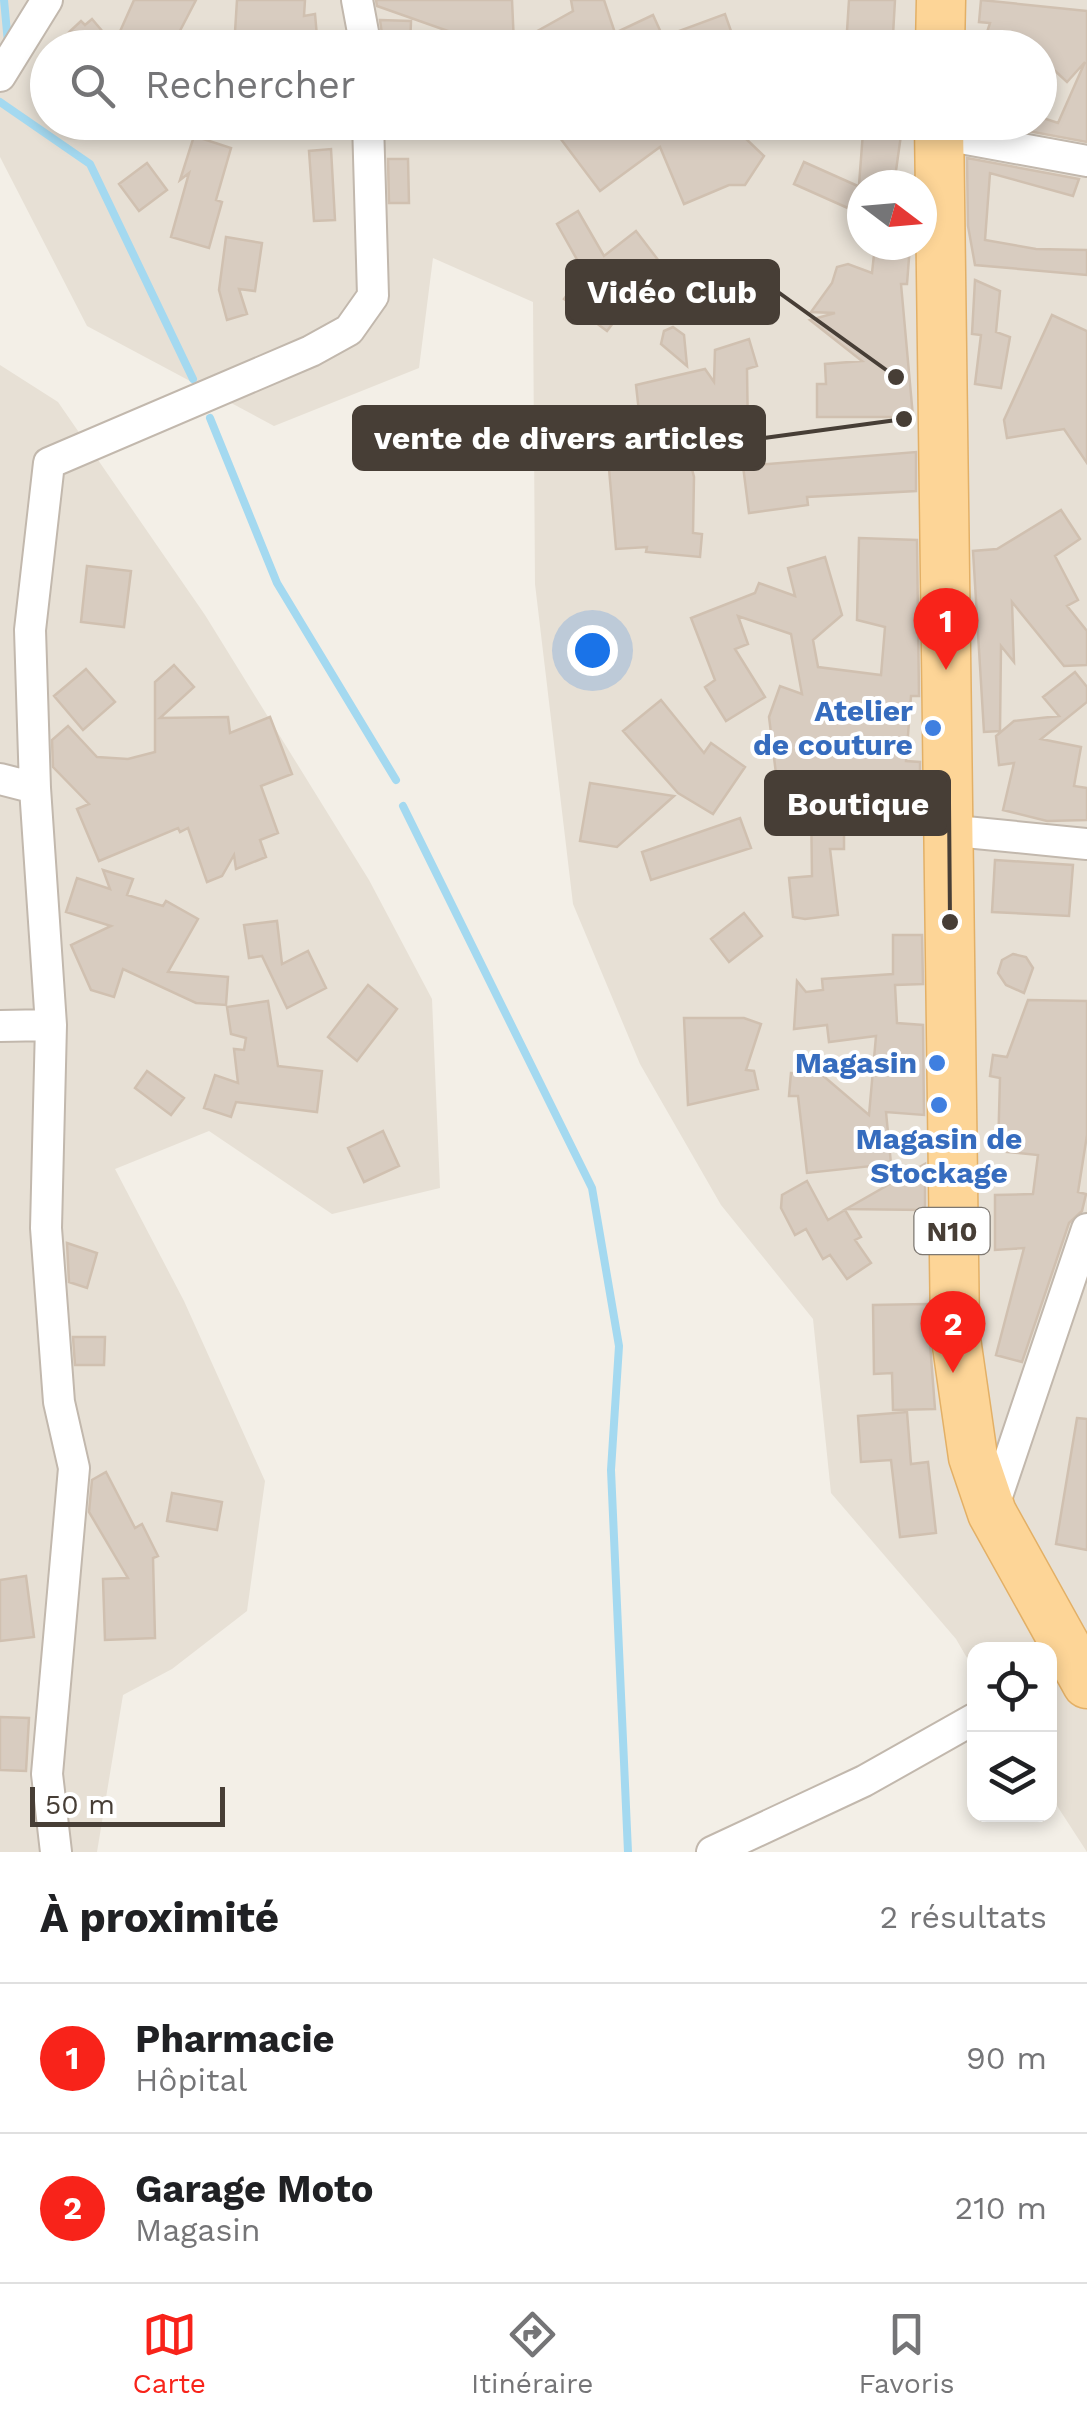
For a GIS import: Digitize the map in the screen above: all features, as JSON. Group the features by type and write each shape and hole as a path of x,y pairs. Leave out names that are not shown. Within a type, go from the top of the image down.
{"main road":[{"path":"940,30 941,0"},
{"name":"N10","path":"939,140 945,830 955,1332 972,1457 992,1514 1074,1667"}],"street":[{"path":"0,76 47,0"},
{"path":"357,0 363,30"},
{"path":"56,1852 47,1774 74,1468 59,1402 46,1228 51,1025 34,788 30,630 48,463 311,351 349,330 373,296 369,140"},
{"path":"993,140 1087,161"},
{"path":"0,780 34,788"},
{"path":"945,830 1087,844"},
{"path":"0,1026 51,1025"},
{"path":"992,1514 1087,1230"},
{"path":"712,1852 864,1780 967,1723"}],"shaded area":[{"path":"0,0 1087,0 1087,1852 1057,1806 1057,1642 967,1642 967,1658 956,1639 831,1493 813,1319 721,1205 640,1064 573,904 535,584 533,302 433,258 419,368 274,426 87,326 0,157"},
{"path":"0,365 58,402 205,615 369,880 432,999 440,1188 332,1214 209,1131 115,1169 184,1301 265,1481 247,1611 172,1669 123,1695 97,1852 0,1852"}],"building":[{"path":"134,0 196,0 180,30 121,30"},
{"path":"237,0 305,0 304,16 315,14 316,30 235,30"},
{"path":"376,0 512,0 513,30 445,30 377,6"},
{"path":"571,0 604,0 614,30 539,30 573,11"},
{"path":"849,0 895,0 893,30 847,30"},
{"path":"981,0 1087,11 1087,142 1057,136 1057,123 1085,62 1067,82 1057,73 1057,30 988,30 990,23 979,22"},
{"path":"725,14 731,30 682,30"},
{"path":"653,15 660,30 621,30"},
{"path":"92,19 101,30 71,30 81,21 85,25"},
{"path":"380,20 411,21 411,30 381,30"},
{"path":"193,140 231,148 216,200 222,202 209,248 171,237 189,173 180,180"},
{"path":"562,140 747,140 764,156 745,185 729,185 684,204 660,147 600,191"},
{"path":"862,140 900,140 896,170 860,170"},
{"path":"331,149 335,220 314,221 309,151"},
{"path":"967,158 1079,179 1073,196 990,173 985,240 1036,249 1087,250 1087,275 975,265 968,226"},
{"path":"388,159 408,159 409,203 389,203"},
{"path":"804,162 847,181 847,208 794,184"},
{"path":"147,163 167,190 139,211 119,184"},
{"path":"578,211 604,256 636,231 668,273 625,307 607,331 564,299 584,272 557,224"},
{"path":"226,237 262,243 255,291 239,289 247,314 227,320 219,290"},
{"path":"873,260 909,260 907,284 901,284 913,417 817,417 817,384 826,384 825,364 862,361 810,320 835,313 811,312 832,283 837,267 848,264 872,273"},
{"path":"975,280 1000,291 996,332 1010,337 1001,388 975,384 981,335 972,334"},
{"path":"1052,315 1087,331 1087,463 1064,429 1007,438 1004,420"},
{"path":"673,327 684,335 687,366 661,344 664,331"},
{"path":"749,339 757,366 747,369 748,437 684,438 694,477 693,533 702,534 700,557 646,552 647,547 616,549 609,469 645,466 636,385 705,369 714,382 715,350"},
{"path":"916,452 916,491 807,497 808,505 749,513 743,466"},
{"path":"1061,510 1080,539 1055,556 1078,600 1067,606 1087,631 1087,665 1064,666 1012,602 1014,662 1001,646 1000,731 984,732 973,551 997,549"},
{"path":"859,538 917,540 919,696 911,696 906,761 920,762 920,800 903,799 900,832 844,827 844,849 830,849 838,915 805,919 793,917 789,878 812,876 811,802 780,806 769,717 780,686 802,694 791,634 738,616 748,644 735,649 765,697 726,721 705,687 715,680 691,618 755,593 759,583 795,596 788,568 825,557 842,615 813,640 818,667 881,675 885,627 857,620"},
{"path":"87,566 131,571 124,627 81,622"},
{"path":"174,665 194,687 160,718 228,717 230,733 270,717 292,774 261,786 278,833 260,840 266,857 236,869 234,855 222,876 207,882 188,828 180,832 178,828 99,861 77,809 89,804 53,767 52,740 68,726 97,757 128,759 155,752 155,682"},
{"path":"86,669 115,702 83,730 54,696"},
{"path":"1075,672 1087,687 1087,702 1041,739 1081,747 1074,786 1087,788 1087,820 1047,821 1003,810 1014,763 999,765 996,736 1014,721 1059,716 1043,697"},
{"path":"661,700 704,753 711,743 745,767 713,814 678,793 623,731"},
{"path":"590,783 674,796 617,847 580,841"},
{"path":"740,818 751,848 651,880 642,852"},
{"path":"995,860 1073,865 1069,916 992,912"},
{"path":"103,870 133,879 127,895 163,906 166,901 198,919 168,972 228,977 226,1005 196,1003 123,969 114,997 91,990 71,945 111,926 66,912 77,878 110,889"},
{"path":"744,913 762,936 729,962 711,939"},
{"path":"277,921 282,964 308,951 326,988 287,1008 262,956 249,958 244,925"},
{"path":"893,935 922,935 923,984 895,985 897,1023 923,1025 924,1115 886,1112 891,1164 807,1173 798,1096 789,1096 791,1073 821,1074 869,1115 876,1036 829,1042 827,1025 794,1029 797,981 806,992 823,990 822,979 893,974"},
{"path":"1013,954 1026,957 1033,968 1024,993 1006,985 998,973 1002,960"},
{"path":"368,985 397,1009 357,1061 328,1037"},
{"path":"1028,1000 1087,1001 1087,1135 1078,1192 1086,1194 1082,1211 1069,1223 1022,1362 996,1355 1024,1248 995,1250 995,1195 1033,1194 1038,1155 998,1151 1000,1078 990,1076 993,1055 1007,1057"},
{"path":"268,1001 278,1066 322,1071 317,1112 236,1102 231,1117 204,1108 215,1075 238,1083 234,1049 244,1050 246,1038 231,1034 227,1007"},
{"path":"684,1018 744,1018 761,1024 746,1070 754,1071 758,1089 688,1105"},
{"path":"147,1071 184,1098 171,1115 135,1088"},
{"path":"383,1131 399,1166 364,1182 348,1148"},
{"path":"925,1164 925,1210 846,1209"},
{"path":"807,1181 828,1220 845,1210 861,1237 855,1240 871,1263 847,1279 830,1255 823,1259 806,1229 795,1235 781,1208 782,1195"},
{"path":"67,1243 97,1253 87,1288 69,1282"},
{"path":"927,1304 935,1409 893,1410 892,1373 874,1374 873,1305"},
{"path":"73,1337 105,1337 104,1365 75,1365"},
{"path":"907,1412 911,1464 928,1462 936,1533 900,1537 891,1460 861,1462 858,1416"},
{"path":"1077,1418 1087,1419 1087,1550 1056,1544"},
{"path":"106,1472 135,1528 142,1524 158,1556 153,1558 155,1638 105,1640 103,1579 128,1578 89,1512 92,1480"},
{"path":"172,1493 222,1502 217,1530 167,1521"},
{"path":"26,1576 34,1637 0,1641 0,1580"},
{"path":"0,1717 29,1718 26,1771 0,1770"}],"waterway":[{"path":"4,0 8,43"},
{"path":"0,102 30,123"},
{"path":"55,140 90,164 193,379"},
{"path":"210,418 277,583 396,780"},
{"path":"403,806 592,1188 619,1346 611,1470 628,1852"}],"place":[{"name":"Vidéo Club","path":"896,377"},
{"name":"vente de divers articles","path":"904,419"},
{"name":"Pharmacie","path":"946,670"},
{"name":"Atelier de couture","path":"933,728"},
{"name":"Boutique","path":"950,922"},
{"name":"Magasin","path":"937,1063"},
{"name":"Magasin de Stockage","path":"939,1105"},
{"name":"Garage Moto","path":"953,1373"}]}
